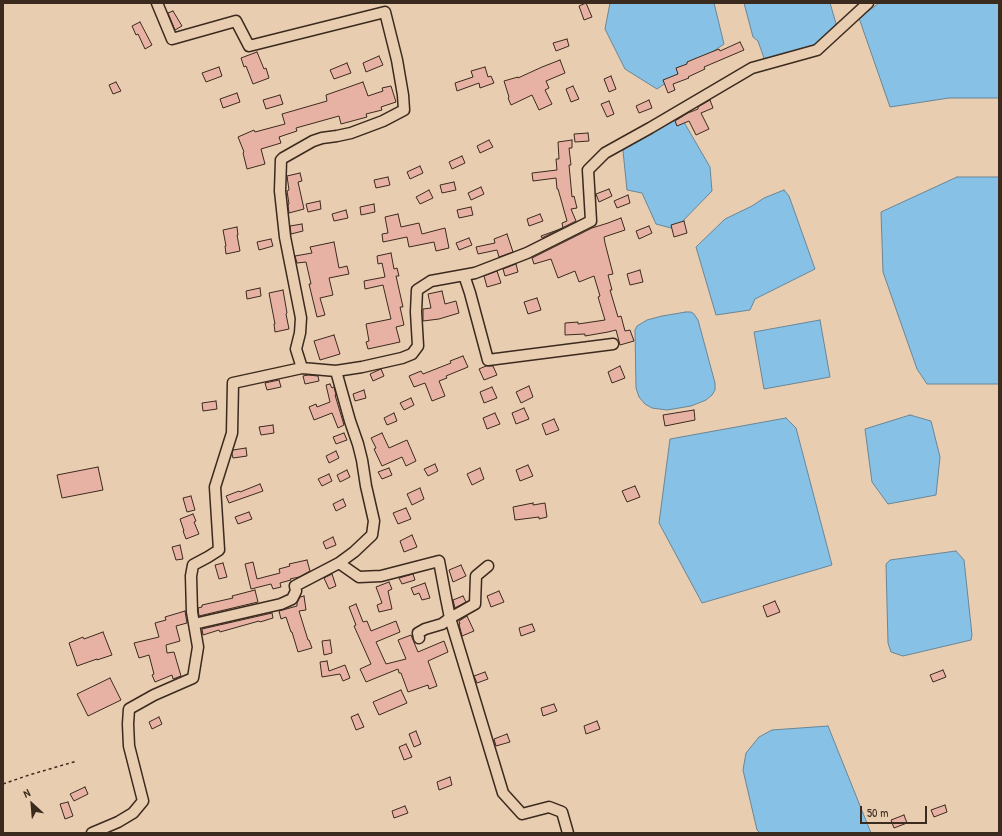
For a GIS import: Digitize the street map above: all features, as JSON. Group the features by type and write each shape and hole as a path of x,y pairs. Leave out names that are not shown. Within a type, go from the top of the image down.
{"street":[{"path":"157,3 172,39 236,21 249,46 385,12 397,60 404,110 383,121 351,134 322,138 292,152 280,160 280,191 285,237 301,318 300,333 296,349 302,368"},
{"path":"92,833 118,822 133,813 143,801 129,746 129,709 194,678 198,647 192,612 190,576 193,565 219,550 214,487 232,433 233,383 302,368 336,371 362,367 395,360 412,354 418,346 416,312 417,290 432,281 475,273 527,253 591,221 588,170 605,153 752,68 816,50 868,3"},
{"path":"464,275 488,360 613,344"},
{"path":"194,624 281,604 292,599 296,591 295,586 339,563 354,552 372,535 374,521 361,454 336,371"},
{"path":"339,563 359,577 381,576 439,561 450,618 503,793 522,814 550,807 562,812 568,833"},
{"path":"419,638 418,633 442,624 475,604 476,576 488,566"}],"path":[{"path":"3,784 77,761"}],"water":[{"path":"610,3 714,3 724,44 657,89 625,69 605,29"},
{"path":"744,3 830,3 837,27 817,44 765,61 758,41 753,37"},
{"path":"879,3 999,3 999,98 949,98 890,107 859,18"},
{"path":"681,117 710,167 712,191 675,229 656,224 642,193 627,190 623,151 629,143"},
{"path":"957,177 999,177 999,384 927,384 917,369 883,272 881,212"},
{"path":"784,190 789,196 815,269 755,299 750,310 716,315 696,247 725,219 752,206 764,198"},
{"path":"691,312 694,314 698,320 715,383 715,390 706,400 691,406 667,410 652,408 645,404 639,397 636,388 635,330 637,326 647,320"},
{"path":"820,320 830,377 764,389 754,332"},
{"path":"910,415 931,421 940,457 936,495 888,504 872,482 865,429"},
{"path":"786,418 796,428 832,565 702,603 659,523 670,439"},
{"path":"956,551 964,560 972,635 971,640 903,656 891,652 888,643 886,564 890,560"},
{"path":"828,726 871,833 760,833 757,830 743,770 746,753 759,737 772,730"}],"building":[{"path":"586,3 592,17 584,20 579,6"},
{"path":"173,11 182,26 175,30 168,13"},
{"path":"140,22 152,45 145,49 138,34 136,35 132,26"},
{"path":"567,39 569,46 556,51 553,43"},
{"path":"740,42 744,50 704,67 705,69 688,77 689,78 673,84 675,90 668,93 663,80 678,74 676,68 699,57 719,49 720,51"},
{"path":"257,52 264,69 266,68 269,78 253,84 241,58"},
{"path":"379,56 383,65 366,72 363,63"},
{"path":"560,60 565,73 546,81 549,88 545,90 552,104 539,110 532,95 511,105 504,81 518,78"},
{"path":"347,63 351,73 334,79 330,70"},
{"path":"219,67 222,76 206,82 202,73"},
{"path":"485,67 488,77 491,76 494,83 480,88 479,83 457,91 455,83 473,77 471,71"},
{"path":"611,76 616,89 609,92 604,79"},
{"path":"116,82 121,91 113,94 109,85"},
{"path":"363,82 368,96 383,91 382,88 391,86 396,102 381,107 382,110 366,114 367,117 341,124 339,116 296,128 297,131 279,137 281,143 261,149 265,164 247,169 244,152 238,137 254,130 255,132 285,124 282,114 327,101 326,95"},
{"path":"573,86 579,99 571,102 566,89"},
{"path":"237,93 240,102 223,108 220,99"},
{"path":"280,95 283,104 266,109 263,100"},
{"path":"649,100 652,108 639,113 636,106"},
{"path":"710,100 713,108 701,113 709,129 696,135 689,121 677,126 675,121 698,109 698,107"},
{"path":"609,101 614,114 607,117 601,104"},
{"path":"588,133 589,141 575,142 574,134"},
{"path":"489,140 493,147 480,153 477,146"},
{"path":"572,140 572,148 569,148 571,165 569,165 572,197 574,196 577,208 571,209 576,221 563,228 562,223 567,221 557,189 556,178 533,181 532,173 557,170 556,159 559,159 558,142"},
{"path":"462,156 465,163 452,169 449,162"},
{"path":"420,166 423,173 410,179 407,172"},
{"path":"300,173 302,181 298,182 304,209 289,213 287,191 289,190 287,176"},
{"path":"388,177 390,185 376,188 374,180"},
{"path":"454,182 456,190 442,193 440,185"},
{"path":"481,187 484,194 471,200 468,193"},
{"path":"609,189 612,196 599,202 596,194"},
{"path":"429,190 433,198 420,204 416,197"},
{"path":"628,195 630,203 617,208 614,201"},
{"path":"320,201 321,209 308,212 306,204"},
{"path":"374,204 375,212 361,215 360,207"},
{"path":"471,207 473,215 459,218 457,210"},
{"path":"346,210 348,218 334,221 332,214"},
{"path":"398,214 401,227 419,223 422,234 445,228 449,248 436,251 434,242 409,247 407,237 383,242 382,234 388,233 385,217"},
{"path":"540,214 543,221 529,226 527,219"},
{"path":"621,218 625,230 604,237 613,274 608,275 612,290 610,290 618,317 621,316 625,331 630,330 634,341 620,345 616,330 585,336 585,334 565,335 565,323 578,322 578,324 605,320 598,297 600,296 594,276 579,282 575,271 558,278 551,259 534,264 532,258 592,228"},
{"path":"684,221 687,233 674,237 671,225"},
{"path":"302,224 303,231 291,234 290,226"},
{"path":"649,226 652,233 639,239 636,231"},
{"path":"237,227 240,251 226,254 223,230"},
{"path":"559,229 542,238 541,236"},
{"path":"507,234 513,252 499,257 497,250 478,254 476,247 495,243 494,239"},
{"path":"469,238 472,245 459,250 456,243"},
{"path":"271,239 273,246 259,250 257,242"},
{"path":"334,242 339,268 347,266 349,274 329,278 333,295 320,298 325,315 317,317 309,284 311,284 306,262 297,263 295,256 312,253 310,247"},
{"path":"391,253 394,269 397,268 399,276 396,276 403,307 400,307 404,325 396,327 400,342 368,349 366,342 369,341 366,324 391,319 383,285 365,289 364,281 385,277 382,263 378,264 377,256"},
{"path":"516,264 518,272 505,276 503,269"},
{"path":"640,270 643,282 630,285 627,274"},
{"path":"497,271 501,283 487,287 484,276"},
{"path":"260,288 261,296 247,299 246,291"},
{"path":"283,290 289,329 275,332 275,324 269,293"},
{"path":"442,291 445,304 456,301 459,313 439,319 423,321 423,309 431,308 428,294"},
{"path":"537,298 541,310 528,314 524,302"},
{"path":"334,335 340,354 320,360 314,341"},
{"path":"463,356 468,367 446,376 447,378 439,381 445,396 432,401 425,383 414,387 409,376 421,371 423,374 451,363 450,361"},
{"path":"486,366 493,366 497,375 484,380 479,369"},
{"path":"620,366 625,378 612,383 608,372"},
{"path":"381,369 384,376 373,381 370,374"},
{"path":"303,376 318,376 319,381 305,384"},
{"path":"279,380 281,387 267,390 265,383"},
{"path":"330,384 332,388 334,387 344,425 338,428 332,413 314,420 309,407 316,404 317,407 330,402 326,385"},
{"path":"529,386 533,397 521,403 516,392"},
{"path":"492,387 497,398 484,403 480,392"},
{"path":"364,390 366,398 355,401 353,394"},
{"path":"411,398 414,405 404,410 400,403"},
{"path":"216,401 217,409 203,411 202,403"},
{"path":"524,408 529,419 516,424 512,413"},
{"path":"694,410 695,420 665,426 663,415"},
{"path":"394,413 397,421 387,425 384,418"},
{"path":"495,413 500,424 487,429 483,418"},
{"path":"554,419 559,430 546,435 542,424"},
{"path":"273,425 274,433 261,435 259,427"},
{"path":"344,433 347,440 336,444 333,437"},
{"path":"382,433 389,448 407,440 416,461 406,466 402,457 382,466 374,449 376,448 371,438"},
{"path":"246,448 247,456 233,458 233,450"},
{"path":"336,451 339,458 329,463 326,456"},
{"path":"435,464 438,471 428,476 424,469"},
{"path":"528,465 533,476 520,481 516,470"},
{"path":"98,467 103,490 62,498 57,475"},
{"path":"389,468 392,475 382,479 378,472"},
{"path":"480,468 484,479 472,485 467,474"},
{"path":"347,470 350,477 340,482 337,475"},
{"path":"329,474 332,481 322,486 318,479"},
{"path":"260,484 263,491 229,503 226,496"},
{"path":"635,486 640,497 627,502 622,491"},
{"path":"420,488 424,499 412,505 407,494"},
{"path":"191,496 195,510 187,512 183,498"},
{"path":"343,499 346,506 336,511 333,504"},
{"path":"533,503 533,505 545,503 547,517 539,519 539,517 515,520 513,507"},
{"path":"406,508 411,519 398,524 393,513"},
{"path":"249,512 252,519 238,524 235,517"},
{"path":"193,514 196,521 194,522 199,534 186,539 180,519"},
{"path":"412,535 417,547 404,552 400,541"},
{"path":"333,537 336,545 326,549 323,542"},
{"path":"180,545 183,559 176,560 172,547"},
{"path":"307,560 310,571 299,577 280,583 281,587 273,589 271,584 251,589 245,564 253,562 257,579 280,573 279,569 290,566 289,564"},
{"path":"223,563 227,577 219,579 215,565"},
{"path":"461,565 466,576 453,582 449,570"},
{"path":"332,574 336,586 329,589 324,578"},
{"path":"413,574 415,580 402,584 399,578"},
{"path":"389,582 392,589 388,591 392,609 379,612 377,605 382,603 376,587"},
{"path":"425,583 430,598 422,600 419,593 414,595 411,588"},
{"path":"255,590 258,602 199,616 198,608 202,607 202,605 233,598 232,596"},
{"path":"499,591 504,602 491,607 487,596"},
{"path":"304,596 306,610 299,611 312,648 298,652 286,617 281,619 279,611 297,606 300,597"},
{"path":"463,596 466,602 455,608 453,600"},
{"path":"775,601 780,612 767,617 763,606"},
{"path":"356,604 363,622 367,621 371,631 396,621 400,632 376,642 386,664 406,659 398,640 411,635 418,652 444,641 448,652 428,661 437,686 429,689 428,685 408,692 398,669 366,682 360,669 371,664 354,626 356,625 349,607"},
{"path":"185,611 187,623 176,626 180,641 166,645 167,653 174,652 181,676 173,679 172,675 155,682 152,675 154,674 149,655 139,658 134,643 159,637 155,623 166,620 165,617"},
{"path":"272,613 273,618 203,635 202,629"},
{"path":"467,616 474,631 462,636 459,621"},
{"path":"532,624 535,631 521,636 519,628"},
{"path":"103,632 112,655 77,666 69,643 83,637 84,639"},
{"path":"330,640 332,653 324,655 322,641"},
{"path":"327,661 329,671 345,665 350,678 343,681 340,674 322,677 320,662"},
{"path":"943,670 946,677 933,682 930,675"},
{"path":"485,672 488,679 477,683 474,676"},
{"path":"110,678 121,700 88,716 77,694"},
{"path":"401,690 407,703 379,715 373,702"},
{"path":"554,704 557,711 543,716 541,708"},
{"path":"358,714 364,727 356,730 351,717"},
{"path":"159,717 162,724 152,729 149,722"},
{"path":"597,721 600,729 586,734 584,726"},
{"path":"416,731 421,744 414,747 409,734"},
{"path":"507,734 510,742 496,746 494,739"},
{"path":"406,744 412,757 404,760 399,747"},
{"path":"450,777 452,785 439,790 437,782"},
{"path":"85,787 88,794 74,801 70,794"},
{"path":"68,802 73,816 65,819 60,804"},
{"path":"945,805 947,812 934,817 931,810"},
{"path":"405,806 408,813 394,818 392,811"},
{"path":"904,815 907,823 894,828 891,820"}]}
